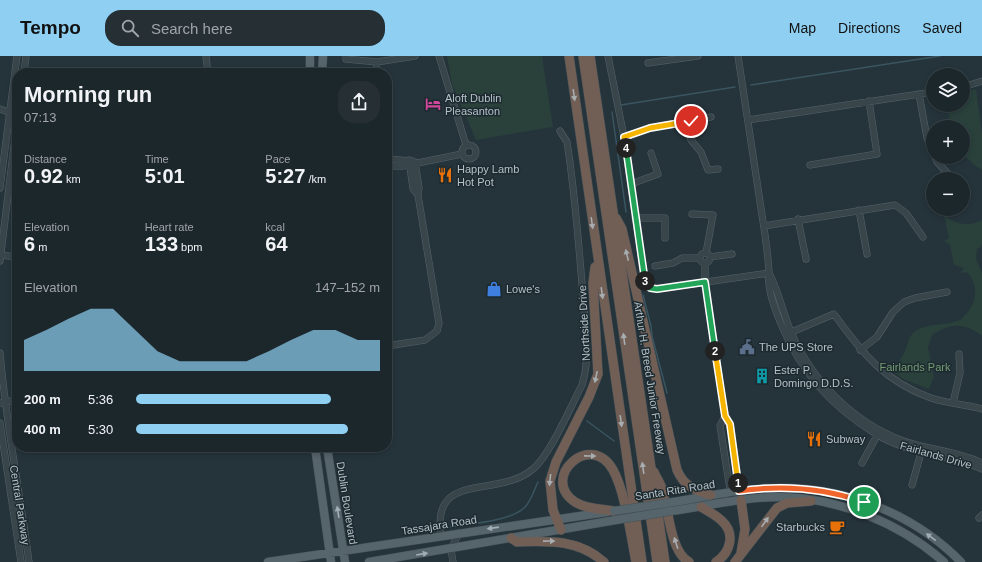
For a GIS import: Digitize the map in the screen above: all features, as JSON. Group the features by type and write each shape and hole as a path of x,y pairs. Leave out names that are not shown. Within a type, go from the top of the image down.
{"highway":[{"path":"569,56 596,254 642,562"},
{"path":"583,56 657,562"},
{"name":"Arthur H. Breed Junior Freeway","path":"590,56 664,562"},
{"path":"613,212 622,229 677,470 681,478 697,492 712,495"},
{"path":"561,530 553,510 550,490 551,472 590,396 598,374 593,283 596,254"},
{"path":"615,516 581,505 568,496 564,489 564,473 572,461 582,456 596,456 605,460 613,470 628,521 636,562"},
{"path":"651,467 661,487 676,546 681,556 689,562"},
{"path":"735,562 741,553 745,529 736,496"},
{"path":"741,553 746,550 777,508 787,503 811,501"},
{"path":"701,507 724,522 730,534 729,546 726,553 716,562"},
{"path":"511,538 517,542 565,542 584,548 604,562"}],"main road":[{"path":"310,56 310,68"},
{"path":"322,56 322,68"},
{"path":"316,452 331,562"},
{"name":"Dublin Boulevard","path":"329,452 345,562"},
{"name":"Santa Rita Road","path":"615,516 701,507 736,496 780,488 797,489 853,498 886,511 921,529 961,562"},
{"name":"Santa Rita Road","path":"615,516 712,495 780,497 811,501 848,509 881,520 914,539 944,562"},
{"path":"369,562 561,530 615,516"},
{"name":"Tassajara Road","path":"268,562 556,518 615,516"}],"street":[{"path":"15,68 17,56"},
{"path":"25,68 26,56"},
{"path":"206,56 207,68"},
{"path":"346,58 377,62 415,56"},
{"path":"440,56 466,145"},
{"path":"608,56 624,137 645,282 650,288 657,289 770,273"},
{"path":"648,63 698,56"},
{"name":"Fairlands Drive","path":"738,56 764,226 770,273 769,284 775,309 805,370 823,393 844,412 879,433 922,450 982,469"},
{"path":"376,68 377,62"},
{"path":"970,85 982,82"},
{"path":"0,188 12,92"},
{"path":"748,120 926,93"},
{"path":"918,94 926,133"},
{"path":"810,165 876,154 869,101"},
{"path":"0,109 12,113"},
{"path":"0,115 9,113"},
{"path":"624,137 650,128 711,117"},
{"path":"691,121 690,130 688,132 690,140 701,152 708,170 718,169"},
{"path":"677,124 681,130 688,132"},
{"name":"Northside Drive","path":"441,535 439,514 441,508 450,497 467,490 501,485 519,479 535,469 541,462 582,385 585,375 587,352 578,221 567,142 560,131"},
{"path":"462,154 462,148 466,145"},
{"path":"392,165 462,154 468,159 472,158 476,155 476,150 473,146 466,145"},
{"path":"631,184 658,174 651,153"},
{"path":"0,260 12,160"},
{"path":"392,160 411,162"},
{"path":"392,345 425,340 437,331 439,323 418,195 419,188 411,162"},
{"path":"939,164 946,172"},
{"path":"764,226 798,219 895,205 906,213 923,237"},
{"path":"859,210 867,254"},
{"path":"692,214 712,215 708,255"},
{"path":"635,218 665,218 665,238"},
{"path":"798,219 806,259"},
{"path":"732,254 702,254 725,416 730,424 736,496"},
{"path":"0,255 12,256"},
{"path":"655,266 673,263 682,258 703,260"},
{"path":"860,350 877,337 893,312 904,302 915,298 947,292"},
{"path":"788,334 834,314 860,350 891,378 927,396 982,409"},
{"name":"Central Parkway","path":"0,353 2,403 29,562"},
{"path":"953,403 960,373 959,354"},
{"path":"2,403 12,401"},
{"name":"Central Parkway","path":"0,423 21,562"},
{"path":"862,463 879,433"},
{"path":"912,485 922,450"},
{"name":"Fairlands Drive","path":"922,450 960,454 982,462"},
{"path":"453,562 451,549 459,533"}],"green space":[{"path":"447,56 542,56 553,127 476,140 452,84"},
{"path":"976,89 982,133 982,170 970,161 970,120 950,120 948,112 970,112 970,91"},
{"name":"Fairlands Park","path":"944,216 963,224 972,224 982,220 982,244 981,247 977,249 976,259 982,273 982,336 963,326 951,326 932,335 928,348 934,377 929,389 903,379 892,371 903,355 912,333 920,328 960,320 970,309 973,303 975,287 967,272 960,273 964,268 954,265 950,245 944,241 949,238"}],"waterway":[{"path":"751,85 940,56"},
{"path":"621,105 735,87"},
{"path":"612,112 626,212"},
{"path":"643,295 667,393"},
{"path":"587,421 614,441"},
{"path":"450,527 501,519 519,512 529,502 538,482"}],"place":[{"name":"Aloft Dublin Pleasanton","path":"433,104"},
{"name":"Happy Lamb Hot Pot","path":"445,175"},
{"name":"Lowe's","path":"494,289"},
{"name":"The UPS Store","path":"747,347"},
{"name":"Ester P. Domingo D.D.S.","path":"762,376"},
{"name":"Subway","path":"814,439"},
{"name":"Starbucks","path":"837,527"}],"route":[{"path":"691,121 664,127 650,128 624,137 645,282 650,288 657,289 705,282 725,416 730,424 739,491 766,488 816,490 853,498 864,502"}]}
